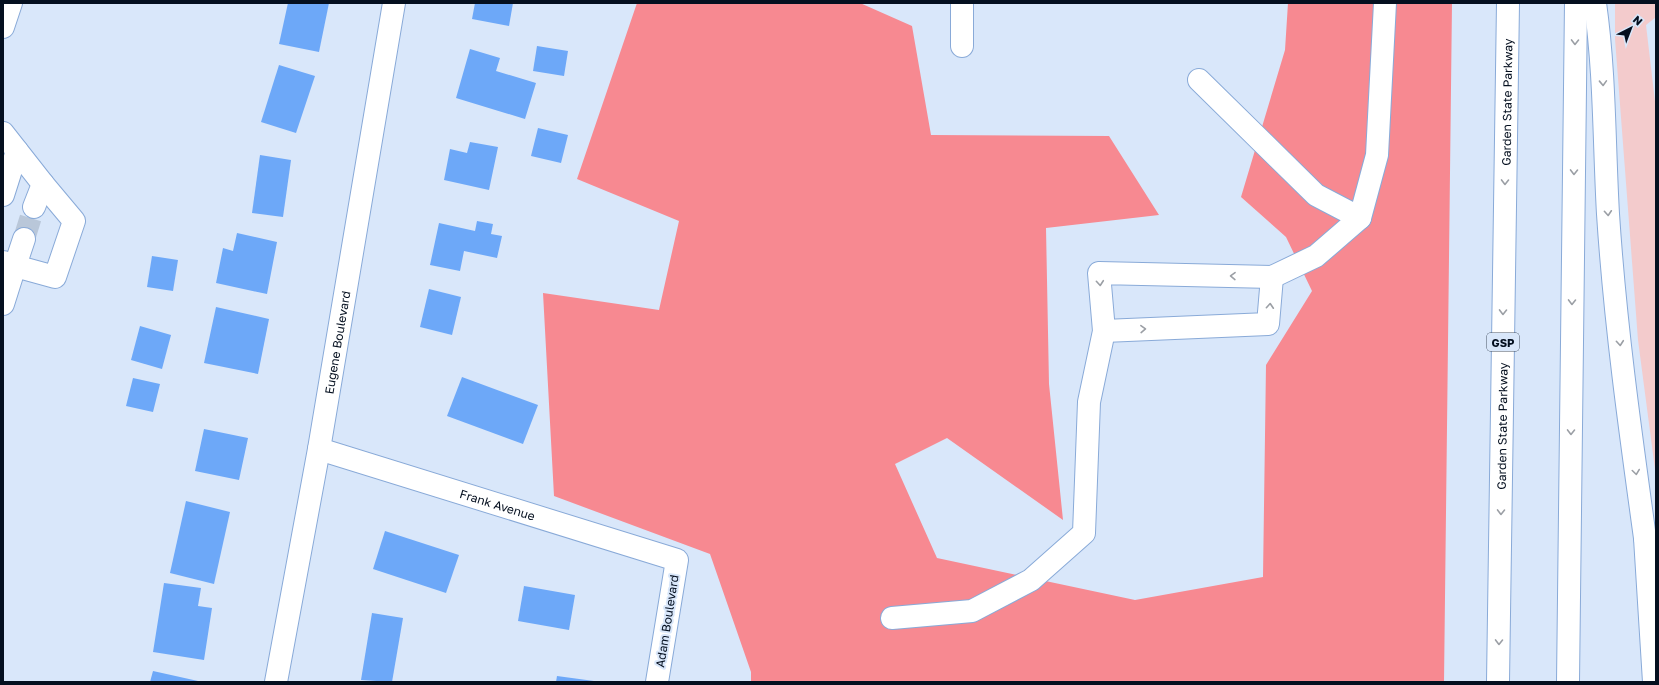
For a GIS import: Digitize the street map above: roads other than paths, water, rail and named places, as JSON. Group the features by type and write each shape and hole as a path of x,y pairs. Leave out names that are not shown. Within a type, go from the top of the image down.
{"main road":[{"path":"3,27 11,3"},
{"name":"Eugene Boulevard","path":"276,682 319,449 394,3"},
{"path":"962,3 962,46"},
{"path":"892,618 972,611 1031,580 1084,533 1090,402 1104,331 1099,273 1272,277 1316,256 1360,218 1377,155 1385,3"},
{"name":"Garden State Parkway","path":"1498,682 1508,3"},
{"path":"1568,682 1576,3"},
{"path":"1595,3 1601,47 1608,214 1625,394 1646,538 1654,682"},
{"path":"1199,80 1316,195 1360,218"},
{"path":"3,132 74,221 55,277 9,264"},
{"path":"3,195 17,151"},
{"path":"34,206 43,184"},
{"path":"3,304 9,264 24,239"},
{"path":"1104,331 1268,324 1272,277"},
{"name":"Frank Avenue","path":"319,449 677,560"},
{"path":"1646,538 1656,579"},
{"name":"Adam Boulevard","path":"657,682 677,560"}],"tunnel":[{"path":"24,239 34,207"}]}
